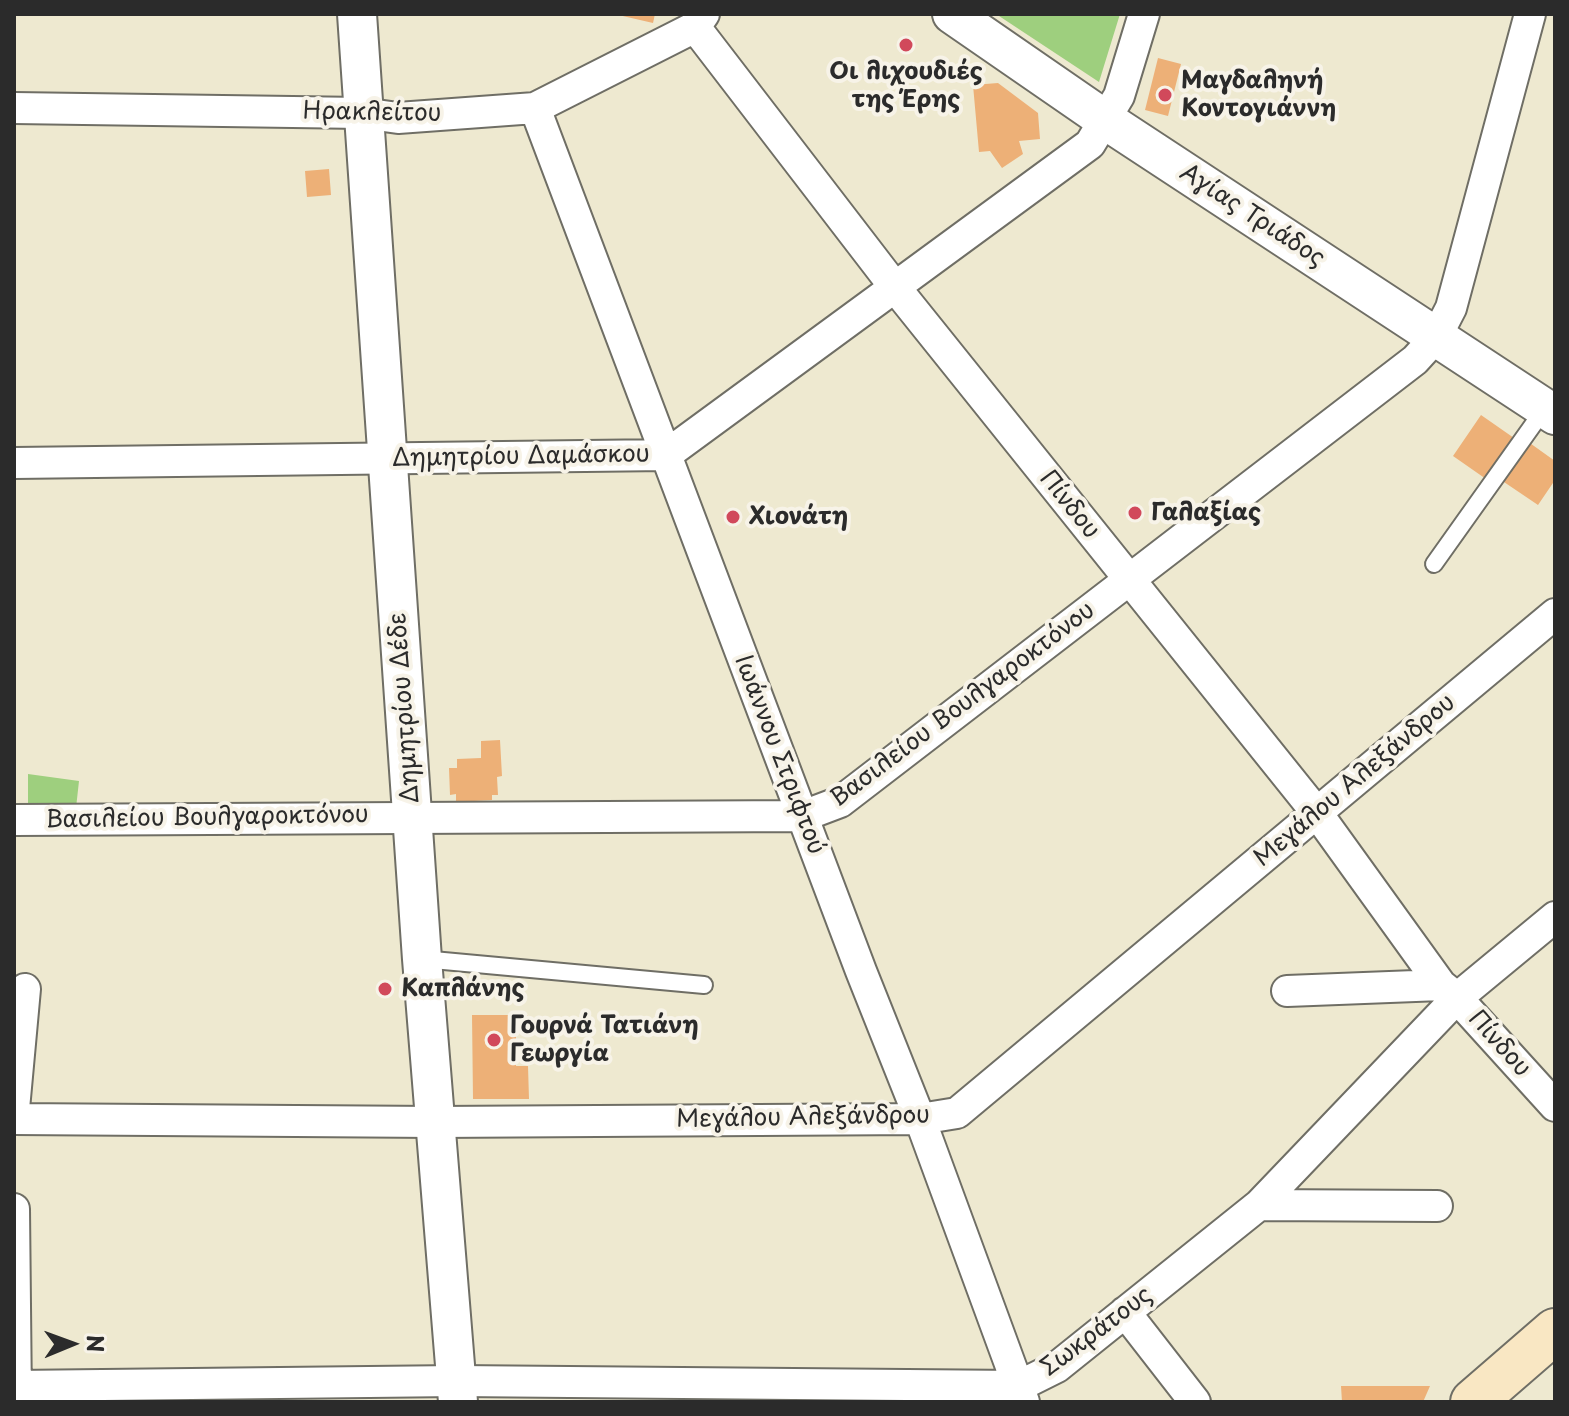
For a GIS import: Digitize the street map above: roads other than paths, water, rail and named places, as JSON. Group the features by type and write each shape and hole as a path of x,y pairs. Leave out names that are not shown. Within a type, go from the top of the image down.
{"main road":[{"path":"1473,1402 1555,1331"}],"street":[{"name":"Δημητρίου Δέδε","path":"357,14 422,959 457,1392"},
{"name":"Αγίας Τριάδος","path":"952,14 1107,121 1550,411"},
{"name":"Δημητρίου Δαμάσκου","path":"14,463 666,455 1090,144 1107,121 1119,96 1144,14"},
{"name":"Βασιλείου Βουλγαροκτόνου","path":"14,820 803,816 840,802 1415,360 1436,337 1451,308 1530,14"},
{"name":"Ηρακλείτου","path":"14,108 362,113 398,118 535,108 699,20"},
{"name":"Πίνδου","path":"699,20 894,286 1317,813 1449,991 1555,1106"},
{"name":"Ιωάννου Στριφτού","path":"535,108 920,1119 1021,1394"},
{"name":"Μεγάλου Αλεξάνδρου","path":"14,1119 436,1122 920,1119 957,1113 1555,614"},
{"name":"Σωκράτους","path":"15,1392 1021,1394 1259,1205 1449,991 1555,917"},
{"path":"14,1109 25,989"},
{"path":"1287,991 1449,991"},
{"path":"1259,1205 1437,1206"},
{"path":"14,1209 15,1392"},
{"path":"1125,1312 1195,1402"}],"lane":[{"path":"1434,564 1550,411"},
{"path":"422,959 704,985"}],"place":[{"name":"Οι λιχουδιές της Έρης","path":"906,45"},
{"name":"Μαγδαληνή Κοντογιάννη","path":"1165,95"},
{"name":"Γαλαξίας","path":"1135,513"},
{"name":"Χιονάτη","path":"733,517"},
{"name":"Καπλάνης","path":"385,989"},
{"name":"Γουρνά Τατιάνη Γεωργία","path":"494,1040"}]}
